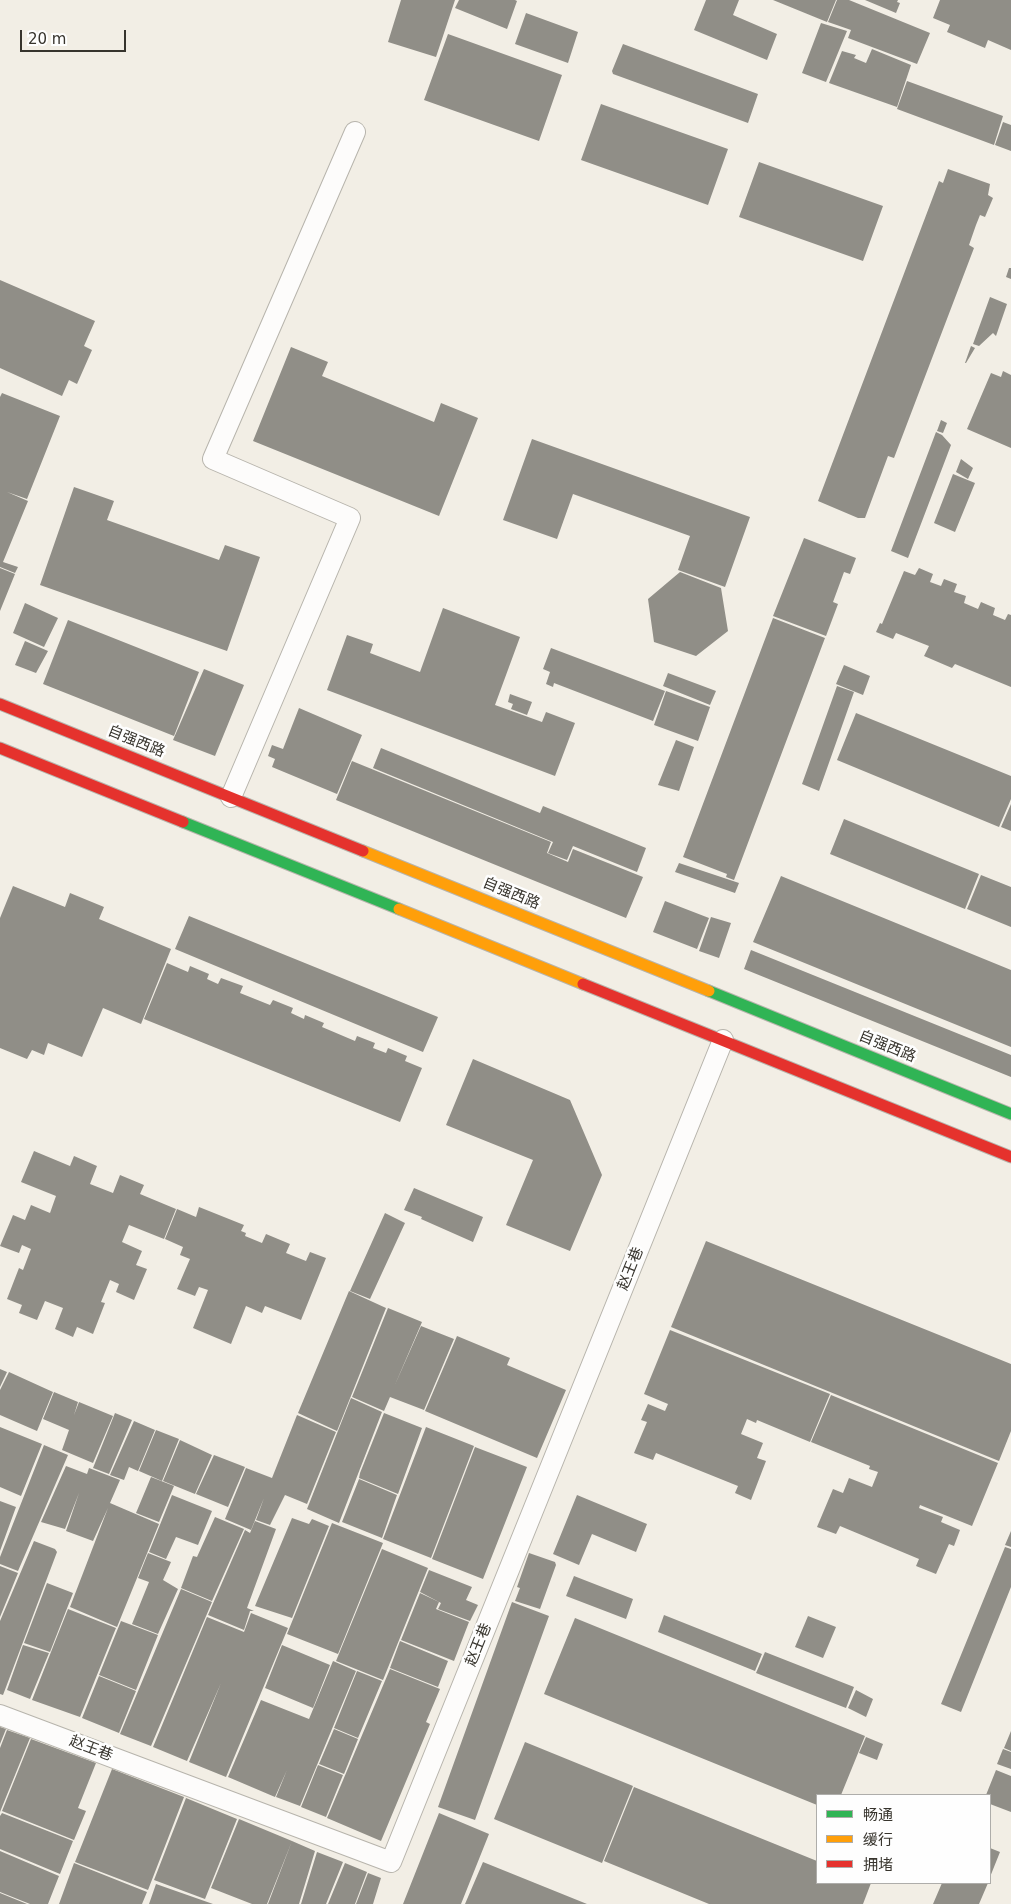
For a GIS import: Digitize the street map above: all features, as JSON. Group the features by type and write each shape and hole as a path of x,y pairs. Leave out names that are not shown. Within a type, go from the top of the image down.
{"main road":[{"name":"自强西路","path":"0,704 1011,1114"},
{"path":"0,748 1011,1156"}],"lane":[{"path":"232,797 350,518 213,459 355,132"},
{"name":"赵王巷","path":"0,1715 390,1862 723,1040"}],"building":[{"path":"401,0 455,0 436,57 388,42"},
{"path":"459,0 517,1 507,29 455,8"},
{"path":"706,0 739,0 733,15 777,34 767,60 694,30"},
{"path":"773,0 836,0 827,22"},
{"path":"837,0 849,0 930,33 917,64 848,38 851,30 828,22"},
{"path":"865,0 898,0 897,2 900,3 896,13"},
{"path":"940,0 1011,0 1011,50 988,40 985,48 947,32 950,25 933,18"},
{"path":"526,13 578,32 568,63 515,44"},
{"path":"821,23 847,31 826,82 802,73"},
{"path":"448,34 562,75 539,141 424,100"},
{"path":"623,44 758,94 748,123 613,74 612,71"},
{"path":"872,49 911,65 897,107 829,83 842,51 856,55 854,58 866,63"},
{"path":"907,81 1003,116 994,145 897,109"},
{"path":"601,104 728,149 708,205 581,160"},
{"path":"1003,122 1011,125 1011,151 995,145"},
{"path":"759,162 883,206 863,261 739,217"},
{"path":"948,169 990,184 988,195 993,198 985,217 980,215 976,225 969,245 974,248 894,458 888,456 865,518 858,518 818,501 939,181 943,183"},
{"path":"1009,268 1011,268 1011,279 1006,277"},
{"path":"0,280 95,321 84,346 92,350 77,384 69,380 62,396 0,368"},
{"path":"990,297 1007,304 996,336 993,333 979,346 973,344"},
{"path":"971,346 975,348 965,363"},
{"path":"291,347 328,362 322,376 434,422 441,403 478,418 439,516 253,441"},
{"path":"1003,371 1011,375 1011,448 967,429 991,373 1001,377"},
{"path":"2,393 60,416 27,499 7,492 28,501 3,562 18,567 15,573 0,567 0,397"},
{"path":"941,420 947,423 943,433 937,431"},
{"path":"936,432 942,435 951,445 908,558 891,551"},
{"path":"532,439 750,517 725,587 678,570 690,536 573,494 557,539 503,520"},
{"path":"961,459 973,468 968,479 956,472"},
{"path":"953,474 975,483 955,532 934,523"},
{"path":"74,487 114,501 107,520 219,560 225,545 260,557 227,651 40,585"},
{"path":"804,538 856,558 850,574 844,572 833,602 838,604 826,636 773,616"},
{"path":"0,568 15,574 0,611"},
{"path":"919,568 933,574 930,582 941,586 944,579 957,584 954,592 966,596 964,603 978,609 981,602 995,608 993,615 1005,620 1008,614 1011,615 1011,687 955,664 952,668 924,656 929,646 896,633 893,639 876,632 880,623 882,624 904,571 915,575"},
{"path":"680,572 721,588 728,631 696,656 654,642 648,599"},
{"path":"25,603 58,618 44,647 13,633"},
{"path":"443,608 520,637 495,705 542,722 546,712 575,723 555,776 327,690 347,635 373,644 370,653 420,672"},
{"path":"773,618 825,638 734,880 726,877 727,874 683,857"},
{"path":"68,620 199,672 174,736 43,684"},
{"path":"25,641 48,651 36,673 15,665"},
{"path":"551,648 665,691 653,721 554,683 553,687 546,684 550,672 543,669"},
{"path":"844,665 870,676 863,695 836,684"},
{"path":"204,669 244,685 215,756 173,740"},
{"path":"668,673 716,691 710,705 663,686"},
{"path":"837,686 854,692 819,791 802,784"},
{"path":"666,691 710,707 698,741 654,725"},
{"path":"510,694 532,702 527,715 511,709 513,704 508,702"},
{"path":"299,708 362,735 337,794 272,767 275,759 268,756 272,745 283,749"},
{"path":"856,713 1011,776 1011,799 999,827 837,760"},
{"path":"676,740 694,747 679,791 658,785"},
{"path":"381,748 540,813 543,806 646,848 637,872 573,846 567,860 548,853 553,842 373,768"},
{"path":"352,761 551,842 547,853 568,862 573,849 643,877 626,918 336,800"},
{"path":"1011,804 1011,831 1001,827"},
{"path":"844,819 979,874 965,909 830,854"},
{"path":"679,863 739,883 735,893 675,872"},
{"path":"981,875 1011,887 1011,927 967,909"},
{"path":"781,876 1011,970 1011,1047 753,942"},
{"path":"13,886 65,907 70,893 104,907 99,919 171,949 141,1024 103,1008 82,1057 48,1043 44,1055 32,1050 27,1059 0,1048 0,918"},
{"path":"665,901 709,918 697,949 653,932"},
{"path":"189,916 438,1017 423,1052 175,949"},
{"path":"711,917 731,923 719,958 699,951"},
{"path":"751,950 1011,1055 1011,1077 744,969"},
{"path":"167,963 188,972 190,966 209,974 207,979 218,984 221,978 243,986 240,993 270,1005 273,1000 293,1008 291,1013 304,1019 305,1015 324,1023 322,1027 355,1041 357,1036 375,1043 373,1048 386,1053 388,1048 407,1056 405,1061 422,1068 400,1122 144,1019"},
{"path":"473,1059 570,1100 602,1175 570,1251 506,1225 533,1160 446,1125"},
{"path":"34,1151 70,1166 74,1156 97,1166 90,1184 113,1193 120,1175 144,1185 140,1194 176,1209 164,1239 129,1225 122,1242 142,1251 136,1265 147,1269 134,1300 116,1292 119,1284 110,1280 101,1302 105,1303 93,1334 77,1327 73,1337 55,1329 63,1308 45,1301 37,1320 19,1313 22,1305 7,1299 19,1268 23,1270 31,1249 22,1245 19,1253 0,1246 13,1215 25,1220 31,1205 50,1213 56,1196 21,1182"},
{"path":"414,1188 483,1217 473,1242 404,1210"},
{"path":"199,1207 244,1225 241,1231 246,1233 245,1236 262,1243 266,1234 290,1244 286,1253 306,1261 310,1252 326,1258 301,1320 265,1306 262,1313 246,1306 231,1344 193,1328 208,1290 199,1287 195,1296 177,1289 190,1259 180,1255 183,1247 165,1239 177,1209 196,1217"},
{"path":"385,1213 405,1223 370,1299 350,1291"},
{"path":"706,1241 1011,1364 1011,1431 999,1461 671,1327"},
{"path":"349,1291 386,1308 337,1431 298,1413"},
{"path":"388,1308 422,1322 394,1387 421,1326 454,1339 424,1410 390,1397 384,1411 352,1397"},
{"path":"670,1330 830,1394 810,1442 757,1420 756,1423 747,1419 741,1434 763,1443 757,1458 766,1461 751,1500 735,1493 738,1486 656,1453 653,1460 634,1453 647,1422 641,1420 648,1404 665,1411 668,1404 644,1394"},
{"path":"457,1336 510,1358 507,1365 566,1390 537,1458 425,1411"},
{"path":"0,1369 7,1372 0,1387"},
{"path":"9,1372 53,1392 37,1431 0,1415 0,1390"},
{"path":"54,1392 78,1402 74,1415 79,1402 113,1416 93,1463 62,1450 69,1430 43,1419"},
{"path":"831,1395 998,1463 972,1526 920,1505 919,1508 943,1517 941,1522 960,1530 954,1546 949,1544 936,1574 916,1566 919,1559 840,1526 836,1534 817,1527 833,1489 843,1493 849,1478 872,1487 878,1472 869,1469 870,1466 811,1442"},
{"path":"351,1398 382,1412 339,1523 307,1509"},
{"path":"115,1413 132,1420 109,1474 93,1468"},
{"path":"384,1413 422,1428 398,1494 359,1478"},
{"path":"297,1415 336,1432 307,1504 285,1495 270,1525 256,1520 264,1498 251,1530 225,1519 246,1468 272,1478"},
{"path":"134,1421 155,1430 138,1471 129,1467 124,1480 110,1475"},
{"path":"0,1427 42,1444 21,1496 0,1487"},
{"path":"426,1427 474,1446 431,1558 383,1539"},
{"path":"156,1430 179,1439 162,1481 139,1471"},
{"path":"180,1440 212,1455 195,1494 163,1481"},
{"path":"44,1445 68,1455 18,1571 0,1564 0,1557"},
{"path":"475,1447 527,1467 483,1579 432,1559"},
{"path":"214,1455 245,1467 228,1507 196,1494"},
{"path":"66,1466 87,1474 89,1468 120,1480 110,1503 159,1524 117,1627 70,1607 108,1508 93,1541 66,1531 79,1493 65,1529 41,1522"},
{"path":"151,1477 174,1486 159,1522 136,1513"},
{"path":"359,1479 397,1495 382,1538 342,1522"},
{"path":"172,1495 212,1511 198,1545 176,1537 166,1559 149,1552"},
{"path":"577,1495 647,1524 636,1552 592,1534 579,1565 553,1554"},
{"path":"0,1501 16,1507 0,1551"},
{"path":"215,1517 244,1529 212,1601 181,1588 193,1556 197,1557"},
{"path":"292,1518 309,1524 312,1519 329,1526 292,1618 255,1606"},
{"path":"255,1521 276,1529 247,1608 254,1611 250,1611 244,1630 208,1615 245,1530 250,1533"},
{"path":"332,1523 383,1543 338,1654 287,1634"},
{"path":"1011,1531 1011,1547 1005,1545"},
{"path":"34,1541 55,1549 57,1552 3,1695 0,1694 0,1621"},
{"path":"1005,1547 1011,1549 1011,1587 961,1712 941,1704"},
{"path":"382,1549 428,1568 383,1680 336,1661"},
{"path":"148,1553 171,1562 163,1580 178,1589 158,1634 132,1624 149,1582 138,1578"},
{"path":"529,1553 555,1562 556,1565 540,1609 515,1601 520,1588 517,1587"},
{"path":"0,1566 18,1573 0,1617"},
{"path":"429,1570 472,1587 466,1600 478,1605 470,1621 438,1609 441,1603 420,1592"},
{"path":"574,1576 633,1599 626,1619 566,1596"},
{"path":"47,1583 73,1593 50,1652 24,1643"},
{"path":"181,1589 212,1602 151,1746 120,1734"},
{"path":"420,1593 439,1602 436,1609 469,1622 454,1661 401,1640"},
{"path":"512,1602 549,1616 475,1820 438,1807"},
{"path":"68,1609 116,1628 80,1717 32,1700"},
{"path":"251,1613 288,1628 226,1777 189,1762 221,1683 187,1761 153,1747 207,1617 244,1632"},
{"path":"664,1615 762,1654 755,1671 658,1632"},
{"path":"808,1616 836,1627 823,1658 795,1647"},
{"path":"575,1618 865,1736 841,1794 816,1794 816,1805 544,1694"},
{"path":"121,1621 158,1635 136,1690 99,1675"},
{"path":"400,1641 448,1661 438,1687 390,1668"},
{"path":"23,1645 49,1653 30,1699 7,1690"},
{"path":"282,1645 330,1665 313,1708 265,1688"},
{"path":"765,1652 854,1687 846,1708 756,1673"},
{"path":"333,1661 356,1671 300,1806 276,1797 287,1770 275,1797 228,1777 261,1700 309,1719"},
{"path":"390,1669 440,1689 426,1722 430,1724 381,1841 327,1818"},
{"path":"357,1671 382,1681 358,1738 334,1728"},
{"path":"99,1676 136,1691 119,1733 82,1718"},
{"path":"856,1690 873,1699 866,1717 848,1708"},
{"path":"0,1727 6,1729 0,1744"},
{"path":"334,1729 358,1739 344,1774 319,1764"},
{"path":"7,1730 30,1738 0,1812 0,1748"},
{"path":"1011,1731 1011,1751 1004,1748"},
{"path":"866,1737 883,1744 877,1760 859,1753"},
{"path":"31,1739 96,1763 78,1808 86,1811 74,1840 2,1811"},
{"path":"525,1742 633,1786 602,1863 494,1819"},
{"path":"1003,1749 1011,1752 1011,1769 997,1764"},
{"path":"318,1765 343,1775 326,1817 301,1807"},
{"path":"112,1769 184,1797 148,1890 75,1862"},
{"path":"996,1770 1011,1776 1011,1812 991,1804 991,1794 986,1794"},
{"path":"634,1787 816,1861 816,1884 871,1884 863,1904 709,1904 604,1861"},
{"path":"186,1798 237,1819 205,1899 154,1880"},
{"path":"2,1813 73,1841 60,1874 0,1849 0,1816"},
{"path":"439,1813 489,1834 461,1904 403,1904"},
{"path":"239,1819 292,1841 267,1904 252,1904 211,1888"},
{"path":"292,1841 315,1851 299,1904 268,1904"},
{"path":"991,1848 1000,1852 991,1874"},
{"path":"0,1851 59,1876 48,1904 30,1904 0,1892"},
{"path":"317,1852 343,1862 326,1904 301,1904"},
{"path":"483,1862 587,1904 465,1904"},
{"path":"74,1863 147,1892 142,1904 59,1904"},
{"path":"345,1863 367,1872 355,1904 328,1904"},
{"path":"368,1873 381,1878 373,1904 356,1904"},
{"path":"156,1884 213,1904 149,1904"},
{"path":"942,1884 988,1884 979,1904 933,1904"},
{"path":"0,1893 27,1904 0,1904"}],"traffic: fast":[{"path":"183,822 399,909"},
{"path":"709,991 1011,1114"}],"traffic: slow":[{"path":"363,851 709,991"},
{"path":"399,909 583,984"}],"traffic: jam":[{"path":"0,704 363,851"},
{"path":"0,748 183,822"},
{"path":"583,984 1011,1157"}]}
